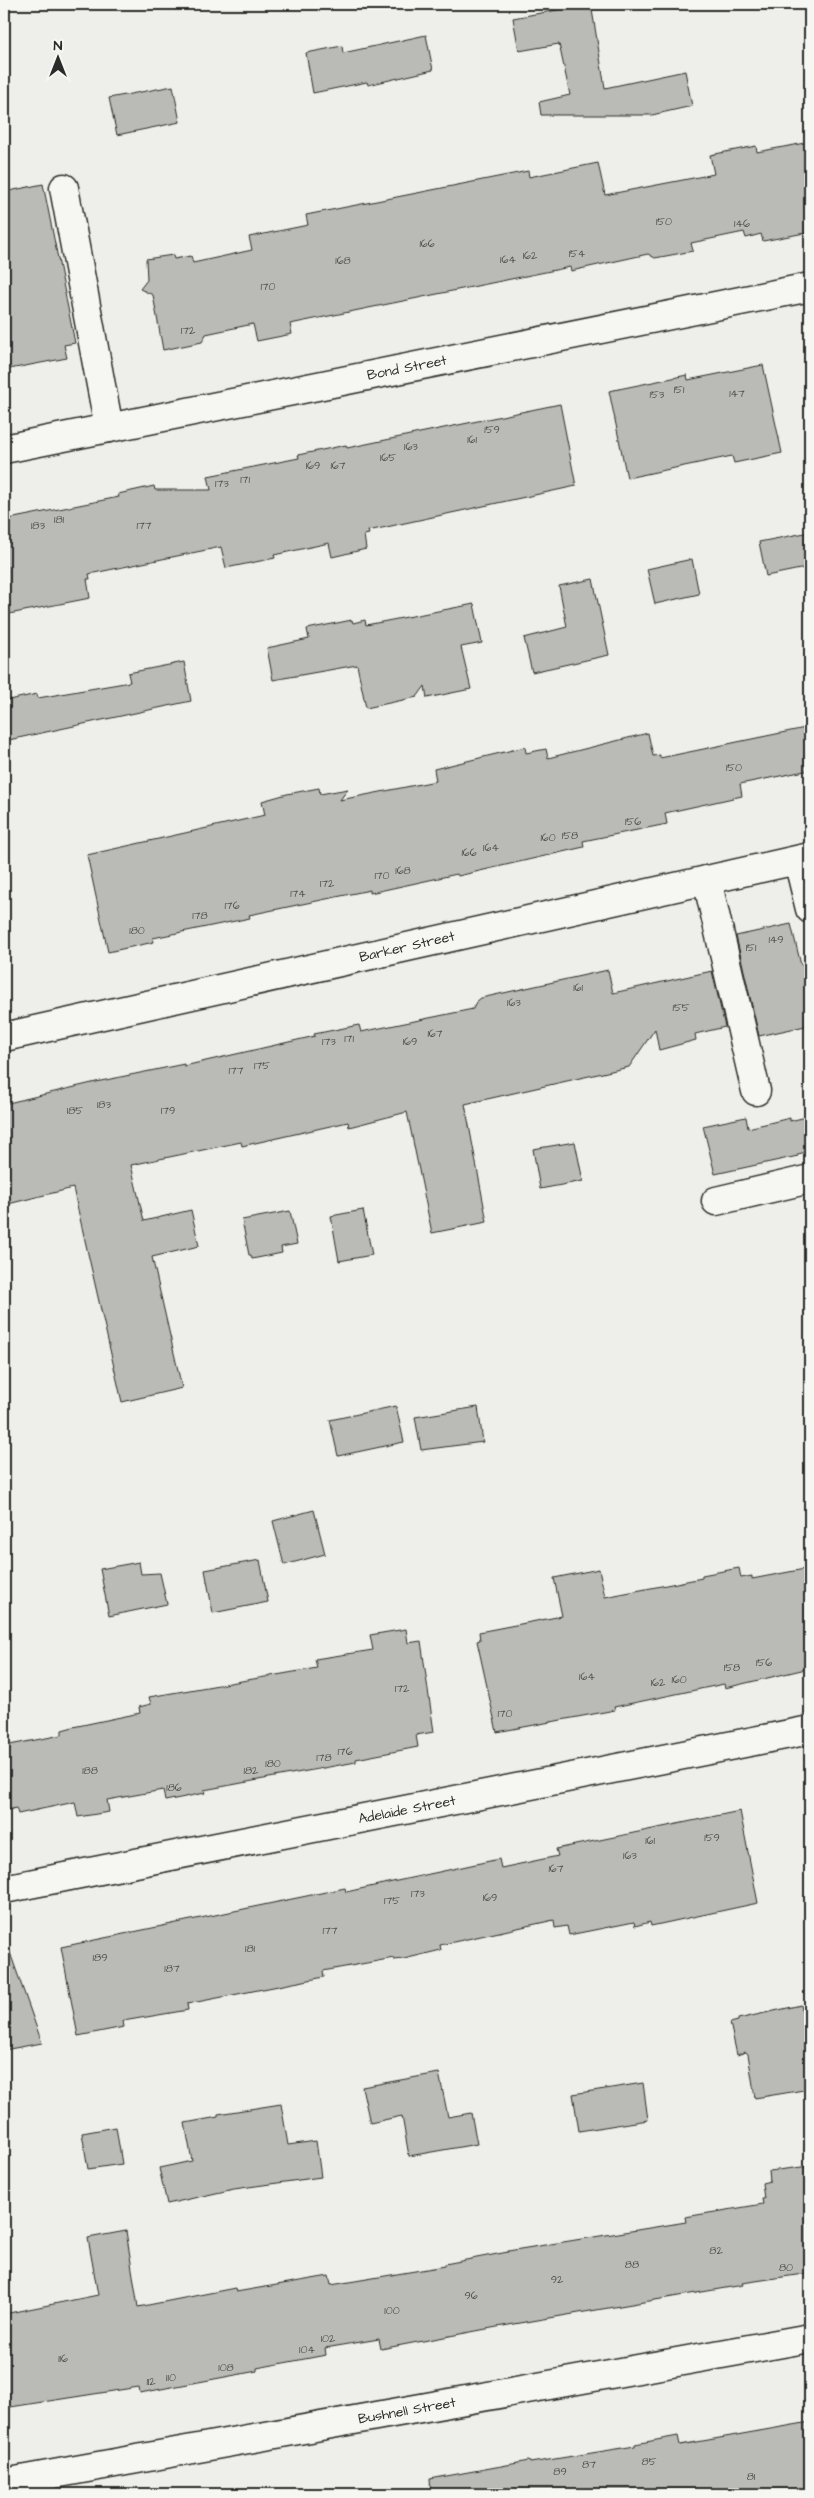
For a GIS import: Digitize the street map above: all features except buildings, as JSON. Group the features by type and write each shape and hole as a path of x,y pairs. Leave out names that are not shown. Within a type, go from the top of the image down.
{"street":[{"path":"64,188 110,428"},
{"name":"Bond Street","path":"4,449 810,287"},
{"path":"804,859 810,909"},
{"name":"Barker Street","path":"4,1037 804,859"},
{"path":"707,880 756,1091"},
{"path":"716,1201 810,1179"},
{"name":"Adelaide Street","path":"4,1889 810,1730"},
{"name":"Bushnell Street","path":"4,2483 810,2338"}]}
